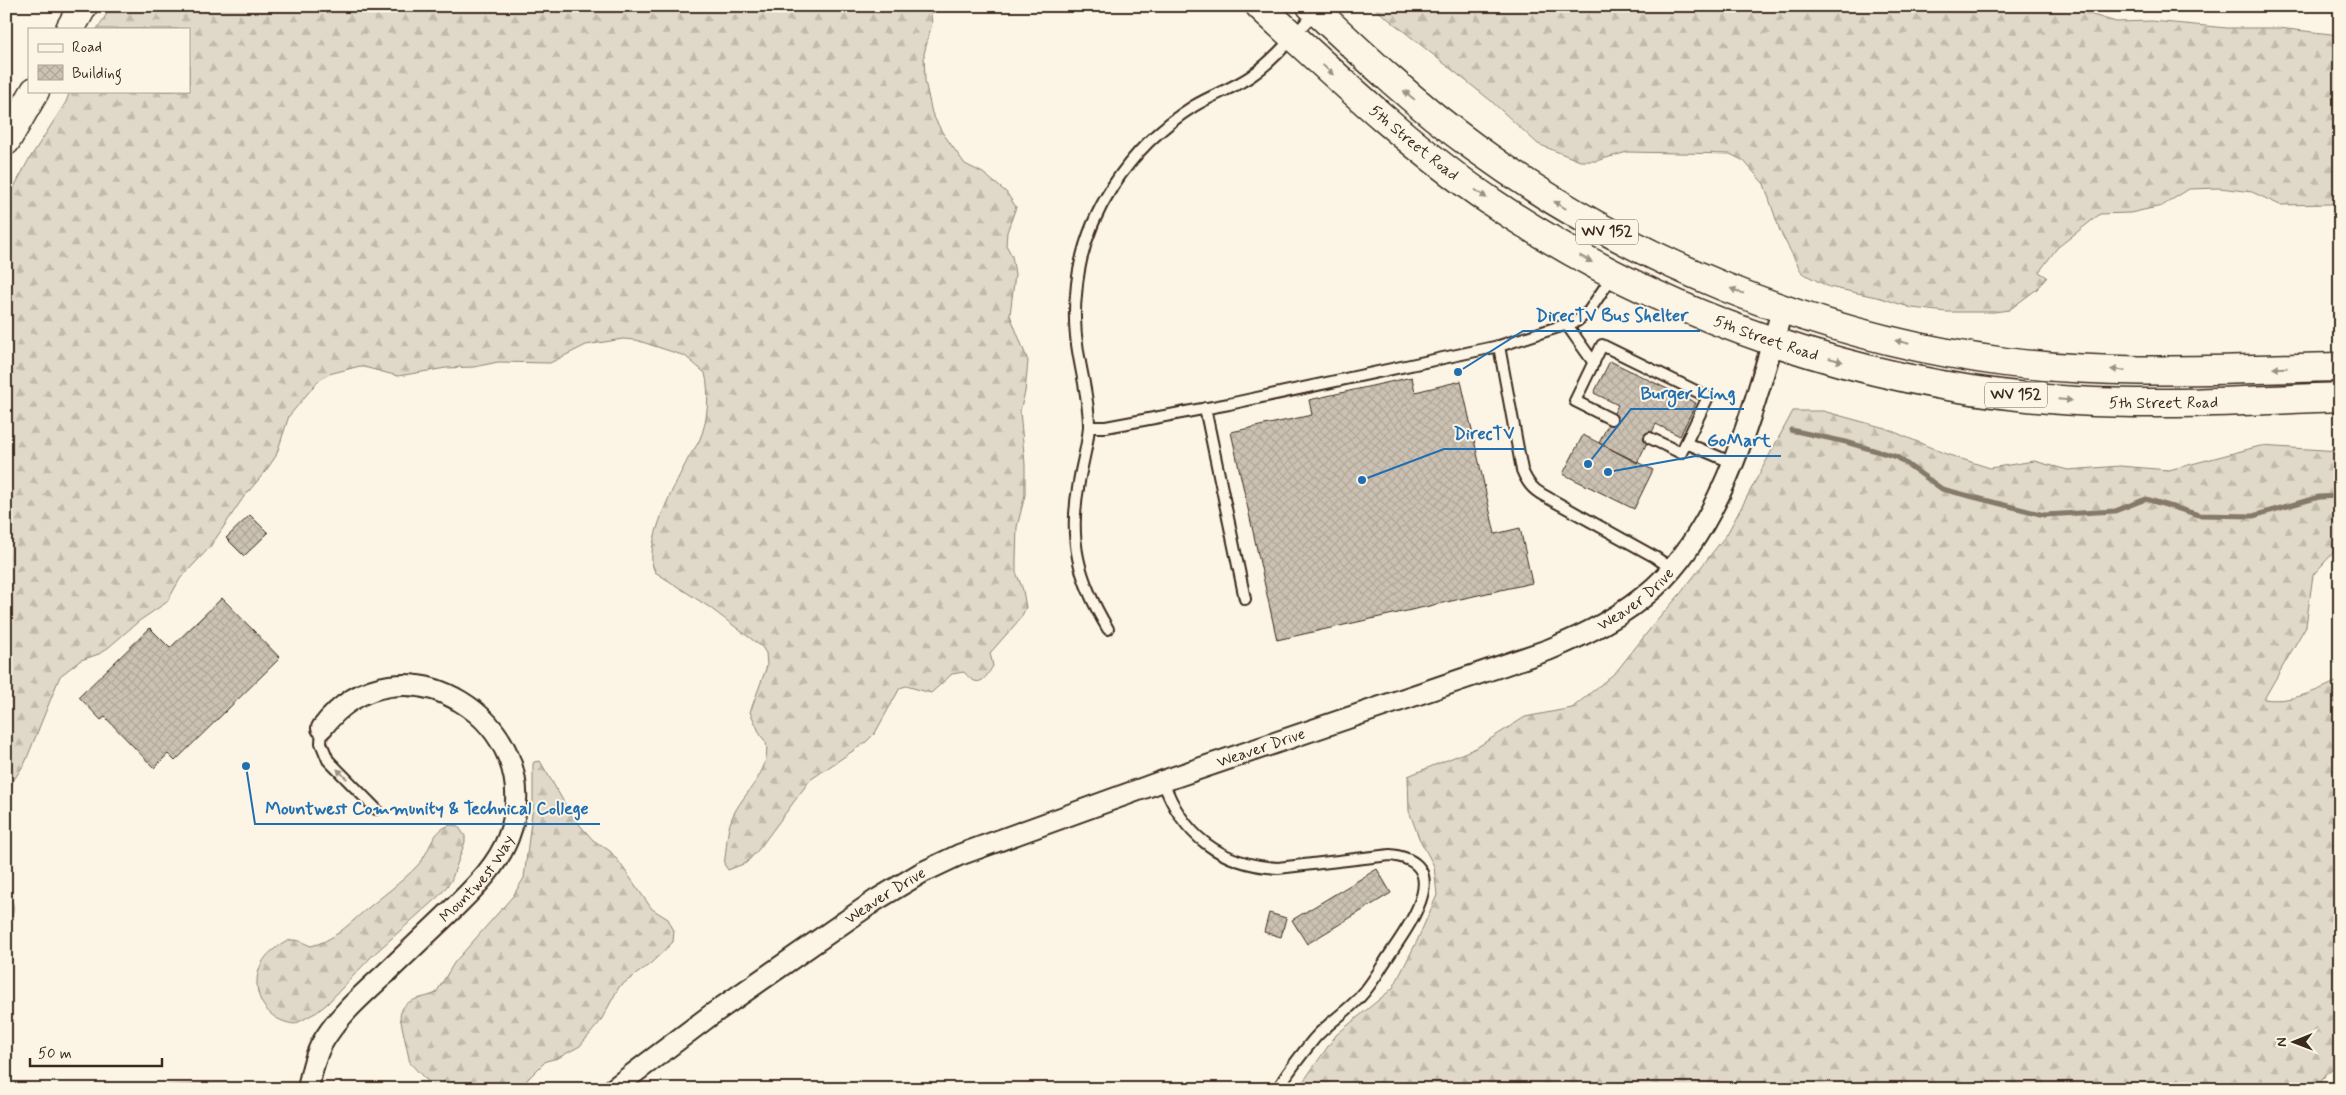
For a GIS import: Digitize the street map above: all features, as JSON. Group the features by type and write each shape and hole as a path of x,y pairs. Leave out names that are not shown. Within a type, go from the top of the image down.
{"main road":[{"path":"71,28 83,6"},
{"name":"5th Street Road","path":"1260,6 1369,106 1441,165 1493,203 1548,238 1614,274 1666,299 1773,342 1888,373 2012,395 2076,401 2136,403 2340,397"},
{"name":"5th Street Road","path":"1313,9 1404,91 1472,146 1562,206 1662,260 1783,308 1894,340 2006,362 2133,370 2340,367"},
{"path":"6,141 34,92"}],"street":[{"name":"Weaver Drive","path":"613,1089 750,987 876,900 921,873 959,855 1012,834 1163,781 1494,670 1573,640 1608,622 1636,603 1672,569 1707,521 1733,463 1783,308"},
{"name":"Mountwest Way","path":"308,1089 312,1066 332,1028 480,882 495,862 507,840 514,818 516,791 512,768 505,747 494,729 463,701 445,692 408,685 372,690 358,695 343,705 322,728"}],"lane":[{"path":"1108,629 1085,586 1074,548 1074,507 1089,427 1077,348 1076,295 1085,244 1106,196 1127,167 1155,137 1193,107 1252,76 1293,36 1313,9"},
{"path":"1089,427 1106,427 1205,408 1499,346 1577,321 1589,311 1614,274"},
{"path":"1567,325 1594,363"},
{"path":"1611,419 1575,401 1602,345 1708,397 1681,453 1650,438"},
{"path":"1499,346 1522,470 1527,481 1534,490 1542,495 1655,557 1672,569"},
{"path":"1205,408 1246,599"},
{"path":"1686,443 1733,463"},
{"path":"322,728 322,743 328,760 376,809"},
{"path":"1163,781 1174,808 1188,826 1210,846 1237,861 1263,867 1278,868 1390,855 1406,858 1418,868 1422,876 1423,897 1416,913 1361,997 1316,1038 1296,1062 1278,1089"}],"green space":[{"path":"112,6 930,6 932,23 924,54 925,81 932,113 942,132 965,164 983,173 1006,192 1016,207 1007,232 1006,245 1012,256 1015,274 1010,315 1028,361 1025,392 1020,411 1025,464 1025,495 1017,527 1016,560 1016,572 1023,590 1026,608 1020,619 990,653 993,666 987,676 977,682 964,672 952,674 931,693 906,686 900,688 875,733 866,742 810,780 759,849 746,863 728,870 724,864 730,823 761,773 767,753 766,742 761,736 750,712 767,666 766,653 762,647 709,607 655,572 652,561 656,531 662,514 683,468 702,434 708,398 705,373 685,356 636,340 623,339 586,345 550,363 498,362 474,367 446,368 398,376 360,366 329,374 318,381 289,416 276,456 243,498 210,547 180,579 167,602 139,621 99,654 81,660 60,676 25,763 13,781 6,802 6,202 28,161 66,102 70,92 190,92 190,28 98,28"},
{"path":"1372,6 2038,6 2069,8 2116,22 2152,21 2227,28 2278,28 2340,35 2340,201 2330,204 2280,205 2252,192 2220,188 2189,189 2162,206 2130,213 2100,214 2057,248 2039,272 2047,277 2037,289 2009,310 1994,312 1946,312 1912,308 1881,298 1829,287 1802,273 1780,231 1764,184 1744,161 1730,154 1627,152 1596,161 1580,161 1538,144 1490,100"},
{"path":"2268,6 2340,6 2340,12 2322,10"},
{"path":"1793,411 1823,411 1885,428 1946,454 1990,468 2034,461 2068,470 2120,466 2169,470 2260,446 2340,451 2340,551 2334,552 2313,575 2306,626 2264,699 2294,698 2340,680 2340,1062 2326,1074 2316,1089 1298,1089 1336,1035 1393,988 1417,941 1437,895 1434,866 1419,838 1409,811 1408,776 1476,748 1525,717 1572,708 1616,672 1727,534"},
{"path":"540,761 572,816 593,840 610,851 652,909 668,919 674,931 673,942 650,964 619,987 600,1022 580,1046 558,1058 546,1061 518,1089 439,1089 424,1078 410,1063 400,1017 404,1006 409,1002 436,993 454,963 513,896 524,878 533,805 533,764"},
{"path":"451,825 458,826 465,836 465,842 451,881 441,894 372,956 327,1004 317,1012 295,1024 281,1020 270,1013 262,1003 258,991 257,978 260,966 268,955 289,941 298,941 311,946 326,941 338,933 411,872 418,865 439,831"},
{"path":"6,893 13,903 13,914 10,922 6,924"},
{"path":"226,1083 237,1089 143,1089 150,1086"}],"building":[{"path":"1610,361 1696,403 1680,436 1656,424 1637,463 1599,443 1618,405 1594,393"},
{"path":"1412,377 1415,392 1461,381 1495,534 1520,528 1532,583 1277,640 1231,432 1312,415 1309,400"},
{"path":"1583,435 1653,470 1634,509 1563,474"},
{"path":"250,515 268,533 244,556 226,538"},
{"path":"222,598 280,658 175,761 168,754 154,768 105,717 101,720 79,697 150,628 170,648"},
{"path":"1377,869 1391,893 1307,944 1292,920"},
{"path":"1269,913 1286,918 1281,937 1264,932"}],"waterway":[{"path":"1791,430 1846,442 1897,457 1942,489 2044,515 2115,511 2146,499 2199,515 2253,516 2319,497 2340,496"}],"place":[{"name":"DirecTV Bus Shelter","path":"1458,372"},
{"name":"Burger King","path":"1588,464"},
{"name":"GoMart","path":"1608,472"},
{"name":"DirecTV","path":"1362,480"},
{"name":"Mountwest Community & Technical College","path":"246,766"}]}
